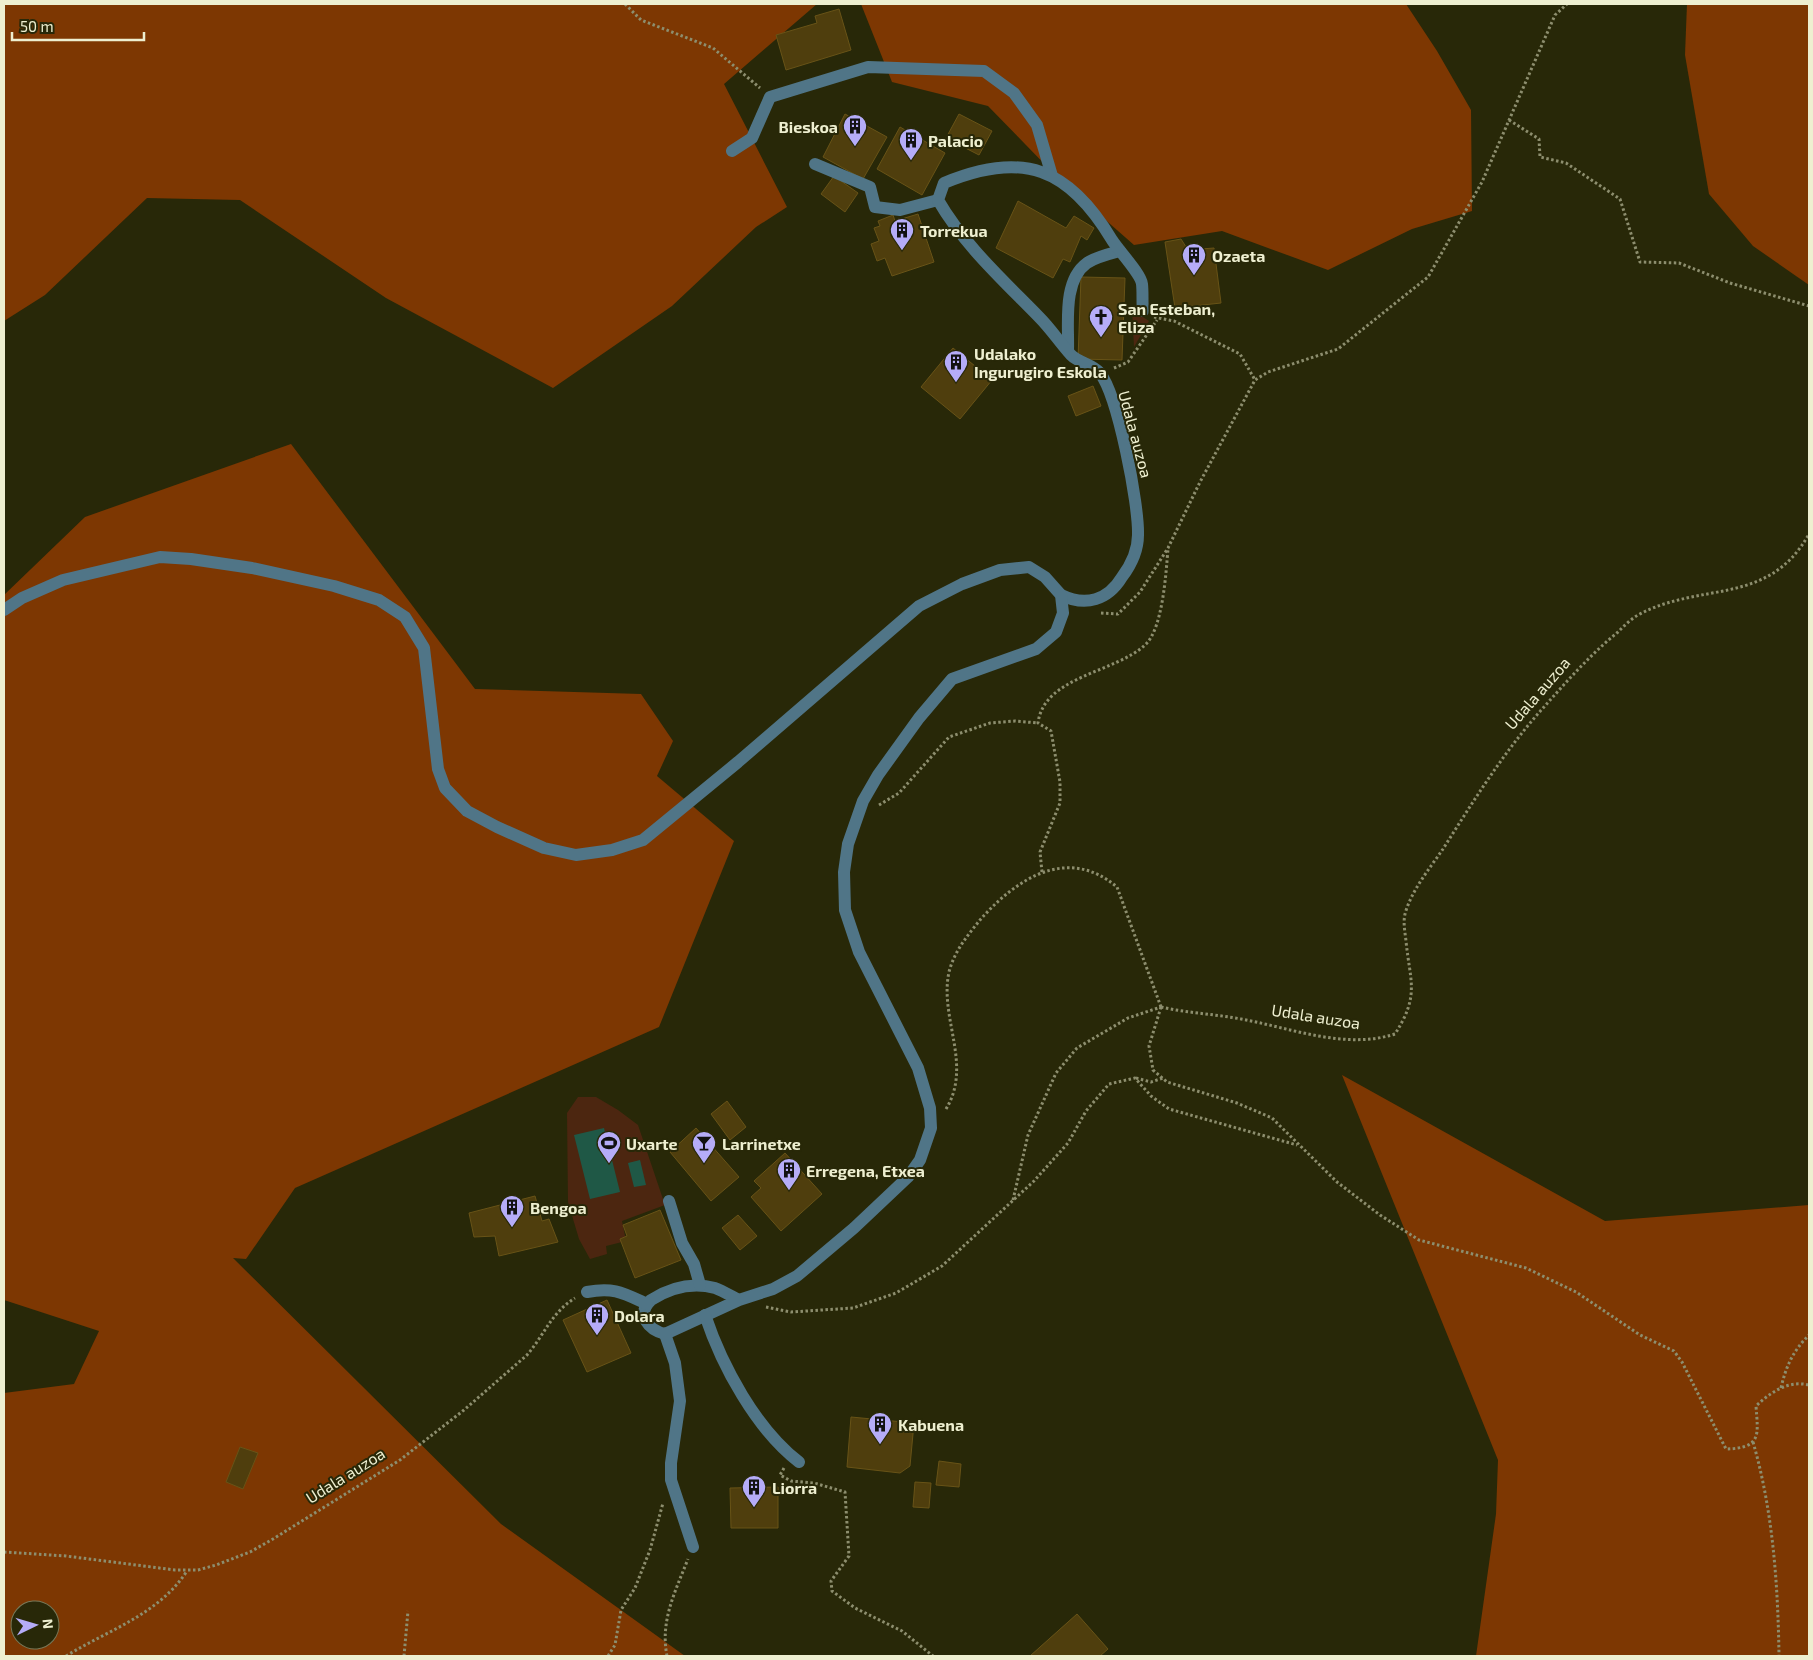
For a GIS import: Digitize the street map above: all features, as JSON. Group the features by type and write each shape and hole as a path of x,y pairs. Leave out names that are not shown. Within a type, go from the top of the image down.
{"street":[{"path":"732,151 752,138 770,97 868,67 984,71 1014,93 1037,126 1052,176"},
{"path":"815,164 870,187 875,207 900,210 938,200"},
{"path":"1100,373 1073,357 951,223 938,200 944,183 984,169 1022,168 1052,176 1067,185 1085,201 1142,282 1143,310"},
{"path":"1068,351 1070,288 1076,275 1086,264 1120,251"},
{"name":"Udala auzoa","path":"1062,595 1084,603 1107,596 1127,570 1136,548 1138,522 1131,473 1113,406 1100,373"},
{"path":"4,610 22,598 63,580 160,557 191,559 252,568 334,586 380,600 405,617 424,648 438,769 445,788 467,811 497,828 544,848 576,854 612,850 643,840 760,744 919,606 962,584 1000,570 1029,567 1045,577 1062,595 1063,613 1056,632 1036,649 952,679 938,694 873,784 855,819 848,844 844,872 845,910 859,952 918,1068 930,1108 932,1128 920,1160 908,1177 854,1228 798,1276 773,1289 739,1300 665,1334 654,1331 646,1324 643,1314 647,1304 670,1291 684,1286 700,1285 717,1289 739,1300"},
{"path":"669,1201 682,1243 694,1264 700,1285"},
{"path":"587,1292 604,1289 615,1290 647,1304"},
{"path":"705,1315 717,1347 756,1417 779,1445 799,1462"},
{"path":"665,1334 675,1362 680,1401 670,1462 671,1480 693,1547"}],"path":[{"path":"625,4 641,20 713,48 770,97"},
{"path":"1038,723 1039,714 1059,688 1124,658 1146,644 1155,628 1165,588 1168,548 1200,482 1255,380 1268,372 1338,350 1428,277 1482,182 1555,15 1567,4"},
{"path":"1509,120 1539,139 1540,158 1566,163 1620,199 1640,262 1679,263 1730,283 1809,306"},
{"path":"1143,310 1157,319 1174,321 1240,354 1255,380"},
{"path":"1100,373 1128,362 1157,319"},
{"name":"Udala auzoa","path":"1161,1007 1219,1015 1348,1040 1377,1040 1395,1034 1410,1007 1413,987 1407,956 1406,914 1419,885 1481,790 1542,709 1598,649 1637,616 1673,601 1740,588 1771,576 1787,564 1809,534"},
{"path":"877,806 899,793 949,737 990,723 1015,721 1038,723 1051,731 1060,796 1060,803 1040,852 1042,872"},
{"path":"932,1128 948,1106 958,1076 948,990 949,973 954,956 966,936 993,906 1024,880 1042,872 1068,867 1090,871 1117,886 1126,906 1135,938 1161,1007 1149,1046 1154,1070 1167,1082 1237,1103 1272,1118 1298,1145 1352,1193 1380,1215 1419,1240 1526,1268 1576,1292 1640,1335 1674,1350 1682,1362 1726,1449 1740,1449 1752,1442 1758,1435 1756,1406 1772,1392 1798,1382 1809,1385"},
{"path":"1013,1201 1028,1135 1056,1073 1077,1048 1128,1018 1161,1007"},
{"path":"764,1307 791,1312 853,1308 896,1293 942,1266 1013,1201 1068,1143 1086,1112 1109,1084 1135,1078 1151,1082 1163,1078"},
{"path":"1135,1078 1151,1096 1169,1109 1298,1145"},
{"name":"Udala auzoa","path":"4,1552 66,1556 188,1570 216,1566 250,1552 400,1460 504,1376 536,1344 562,1306 587,1292"},
{"path":"1780,1389 1786,1367 1796,1348 1809,1335"},
{"path":"1752,1442 1762,1474 1768,1507 1778,1606 1779,1656"},
{"path":"814,1483 845,1492 849,1556 831,1581 832,1591 856,1608 902,1631 933,1656"},
{"path":"608,1656 615,1645 621,1610 635,1588 650,1550 664,1498"},
{"path":"667,1656 664,1630 667,1612 693,1547"},
{"path":"66,1656 150,1611 176,1587 188,1570"},
{"path":"404,1656 408,1611"}],"shaded area":[{"path":"4,4 817,4 724,84 787,207 756,227 672,306 553,388 386,298 240,200 147,198 45,295 4,321"},
{"path":"861,4 1406,4 1437,51 1471,110 1472,211 1412,229 1328,270 1222,231 1134,245 1060,180 988,106 892,82"},
{"path":"1687,4 1809,4 1809,285 1753,246 1709,194 1685,55"},
{"path":"1132,310 1149,321 1134,347"},
{"path":"291,444 475,689 641,694 673,741 657,776 734,841 659,1027 295,1188 246,1259 233,1258 501,1524 685,1656 4,1656 4,1393 74,1384 99,1331 4,1300 4,595 85,517"},
{"path":"1342,1075 1605,1221 1809,1205 1809,1656 1476,1656 1496,1514 1498,1460"},
{"name":"Uxarte","path":"578,1097 596,1097 638,1125 665,1205 622,1221 626,1241 606,1246 607,1254 590,1259 579,1239 568,1202 567,1113"},
{"path":"604,1128 620,1192 590,1199 574,1135"},
{"path":"640,1160 646,1185 634,1187 628,1163"}],"building":[{"path":"839,9 851,50 786,70 776,35 817,23 815,16"},
{"name":"Bieskoa","path":"845,114 887,137 863,179 823,157"},
{"path":"959,114 992,131 979,155 946,138"},
{"name":"Palacio","path":"900,127 945,153 922,195 877,169"},
{"path":"834,176 858,193 845,212 821,194"},
{"path":"1018,201 1066,228 1074,216 1094,228 1087,240 1081,236 1070,262 1063,259 1053,278 996,248"},
{"name":"Torrekua","path":"918,214 934,262 892,276 885,258 877,261 871,244 879,241 874,228 880,226 878,221 893,215 895,221"},
{"name":"Ozaeta","path":"1181,239 1188,250 1214,248 1221,303 1175,308 1165,242"},
{"name":"San Esteban, Eliza","path":"1081,277 1125,278 1122,360 1078,359"},
{"name":"Udalako Ingurugiro Eskola","path":"953,348 992,380 960,419 921,387"},
{"path":"1093,386 1101,406 1076,416 1068,396"},
{"path":"727,1101 746,1127 730,1140 711,1114"},
{"name":"Larrinetxe","path":"696,1128 739,1177 711,1201 670,1152"},
{"name":"Erregena, Etxea","path":"785,1153 822,1194 781,1231 751,1197 761,1188 754,1181"},
{"name":"Bengoa","path":"535,1196 542,1221 549,1219 558,1242 499,1256 495,1236 474,1237 469,1213"},
{"path":"660,1210 681,1260 635,1278 620,1239 627,1236 623,1225"},
{"path":"738,1215 757,1236 740,1250 722,1228"},
{"name":"Dolara","path":"607,1300 631,1353 587,1372 563,1320"},
{"name":"Kabuena","path":"851,1417 914,1423 910,1466 900,1473 847,1467"},
{"path":"240,1447 258,1453 243,1489 226,1482"},
{"path":"939,1461 961,1464 959,1487 936,1485"},
{"path":"915,1482 931,1483 929,1508 913,1507"},
{"name":"Liorra","path":"778,1487 778,1528 731,1528 730,1488"},
{"path":"1077,1614 1108,1649 1100,1656 1030,1656"}],"place":[{"name":"Bieskoa","path":"855,147"},
{"name":"Palacio","path":"911,161"},
{"name":"Torrekua","path":"902,251"},
{"name":"Ozaeta","path":"1194,276"},
{"name":"San Esteban, Eliza","path":"1101,338"},
{"name":"Udalako Ingurugiro Eskola","path":"956,383"},
{"name":"Uxarte","path":"609,1164"},
{"name":"Larrinetxe","path":"704,1164"},
{"name":"Erregena, Etxea","path":"789,1191"},
{"name":"Bengoa","path":"512,1228"},
{"name":"Dolara","path":"597,1336"},
{"name":"Kabuena","path":"880,1445"},
{"name":"Liorra","path":"754,1508"}]}
